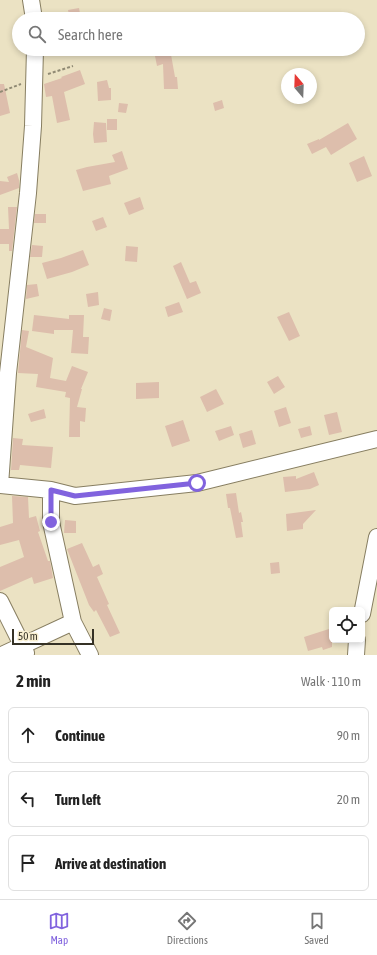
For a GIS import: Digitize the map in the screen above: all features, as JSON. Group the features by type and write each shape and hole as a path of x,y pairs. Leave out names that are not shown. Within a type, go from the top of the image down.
{"street":[{"path":"31,0 33,12"},
{"path":"35,56 33,126 28,193 8,373 0,485 51,490 75,496 197,483 377,440"},
{"path":"51,490 51,522 73,622 90,655"},
{"path":"363,607 377,537"},
{"path":"0,601 25,650"},
{"path":"2,655 25,650 73,622"},
{"path":"356,655 357,643"}],"building":[{"path":"79,8 80,12 68,12 68,10"},
{"path":"155,56 171,56 175,77 177,77 178,89 164,89 163,64 157,66"},
{"path":"80,70 85,84 64,92 70,120 57,123 52,96 46,97 44,84"},
{"path":"107,80 109,88 111,88 111,100 98,101 97,82"},
{"path":"0,84 4,84 10,113 0,116"},
{"path":"222,100 224,108 215,111 213,103"},
{"path":"119,103 128,104 126,113 118,112"},
{"path":"107,119 117,119 117,130 107,130"},
{"path":"94,122 106,123 107,142 94,143"},
{"path":"348,123 357,139 331,155 326,147 312,154 307,144 319,140"},
{"path":"122,151 128,169 109,176 111,184 83,191 76,170 115,162 112,155"},
{"path":"364,156 372,176 357,182 349,163"},
{"path":"17,173 19,188 0,195 0,181 9,182 7,177"},
{"path":"140,197 144,209 129,215 124,203"},
{"path":"8,207 17,207 12,251 9,251 9,244 0,244 0,229 9,229"},
{"path":"35,214 46,214 46,223 34,223"},
{"path":"103,217 107,227 96,231 92,221"},
{"path":"32,245 43,246 42,257 30,257"},
{"path":"126,246 138,247 137,262 125,261"},
{"path":"83,250 89,265 72,272 47,279 42,263"},
{"path":"181,262 190,283 196,281 201,293 187,299 173,266"},
{"path":"37,284 39,296 26,299 27,285"},
{"path":"98,292 99,305 88,307 86,294"},
{"path":"179,302 183,312 168,317 165,307"},
{"path":"104,308 112,310 110,321 101,319"},
{"path":"289,312 300,336 289,341 277,317"},
{"path":"34,315 69,319 69,315 84,315 83,337 89,337 88,354 71,353 73,330 54,330 54,334 32,331"},
{"path":"22,330 29,331 26,347 53,358 50,378 66,381 72,366 88,372 81,389 77,407 86,408 85,422 80,421 80,437 69,437 70,398 65,397 66,392 36,387 38,374 18,373"},
{"path":"278,376 285,387 274,394 267,382"},
{"path":"159,382 159,398 136,399 136,383"},
{"path":"216,389 224,404 207,412 200,397"},
{"path":"286,407 291,423 279,427 274,411"},
{"path":"44,409 46,418 31,422 28,414"},
{"path":"337,412 342,432 329,435 324,415"},
{"path":"183,420 190,441 172,447 165,426"},
{"path":"231,426 234,435 219,441 215,431"},
{"path":"310,426 312,435 301,438 298,429"},
{"path":"252,430 256,444 243,448 239,434"},
{"path":"13,438 23,439 22,445 53,447 51,468 20,465 19,470 11,470"},
{"path":"314,472 319,485 310,489 285,492 283,477 296,476 296,479"},
{"path":"236,493 239,513 241,512 243,522 241,522 243,537 236,538 226,494"},
{"path":"12,496 28,497 29,518 36,516 40,531 38,532 48,561 50,561 53,578 34,584 32,577 0,591 0,567 24,557 19,540 0,545 0,527 13,523"},
{"path":"316,510 303,524 303,529 287,531 286,514"},
{"path":"65,520 76,521 76,533 64,533"},
{"path":"82,543 93,567 99,564 103,574 97,577 109,604 107,605 120,633 110,637 96,610 94,612 89,605 67,549"},
{"path":"279,562 280,573 271,574 270,563"},
{"path":"329,629 329,643 332,643 332,647 323,650 322,647 308,651 304,637"}],"route":[{"path":"51,522 51,490 75,496 197,483"}]}
